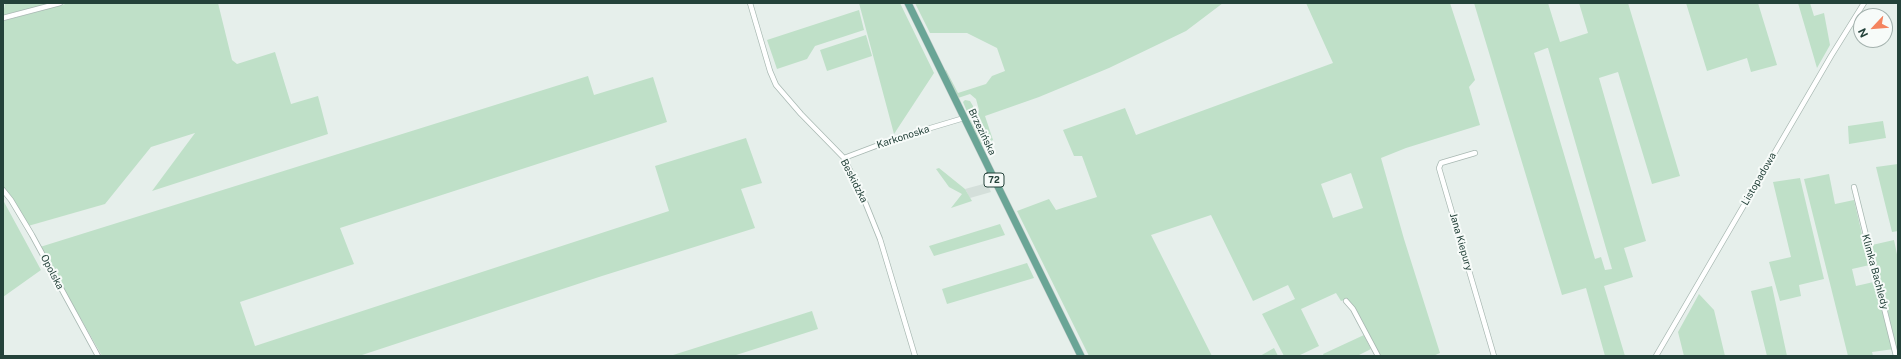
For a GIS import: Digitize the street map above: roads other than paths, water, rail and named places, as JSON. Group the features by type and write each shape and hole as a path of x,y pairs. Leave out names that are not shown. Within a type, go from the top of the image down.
{"main road":[{"name":"Brzezińska","path":"908,3 1081,356"}],"street":[{"path":"3,18 60,3"},
{"name":"Beskidzka","path":"750,3 770,71 776,85 801,114 844,158 864,197 880,239 915,356"},
{"name":"Listopadowa","path":"1656,356 1830,56 1864,3"},
{"name":"Karkonoska","path":"844,158 897,138 964,118"},
{"name":"Jana Kiepury","path":"1475,153 1441,163 1439,168 1494,356"},
{"name":"Klimka Bachledy","path":"1854,187 1896,356"},
{"name":"Opolska","path":"3,190 11,200 32,235 98,356"},
{"path":"1346,301 1353,309 1378,356"}]}
